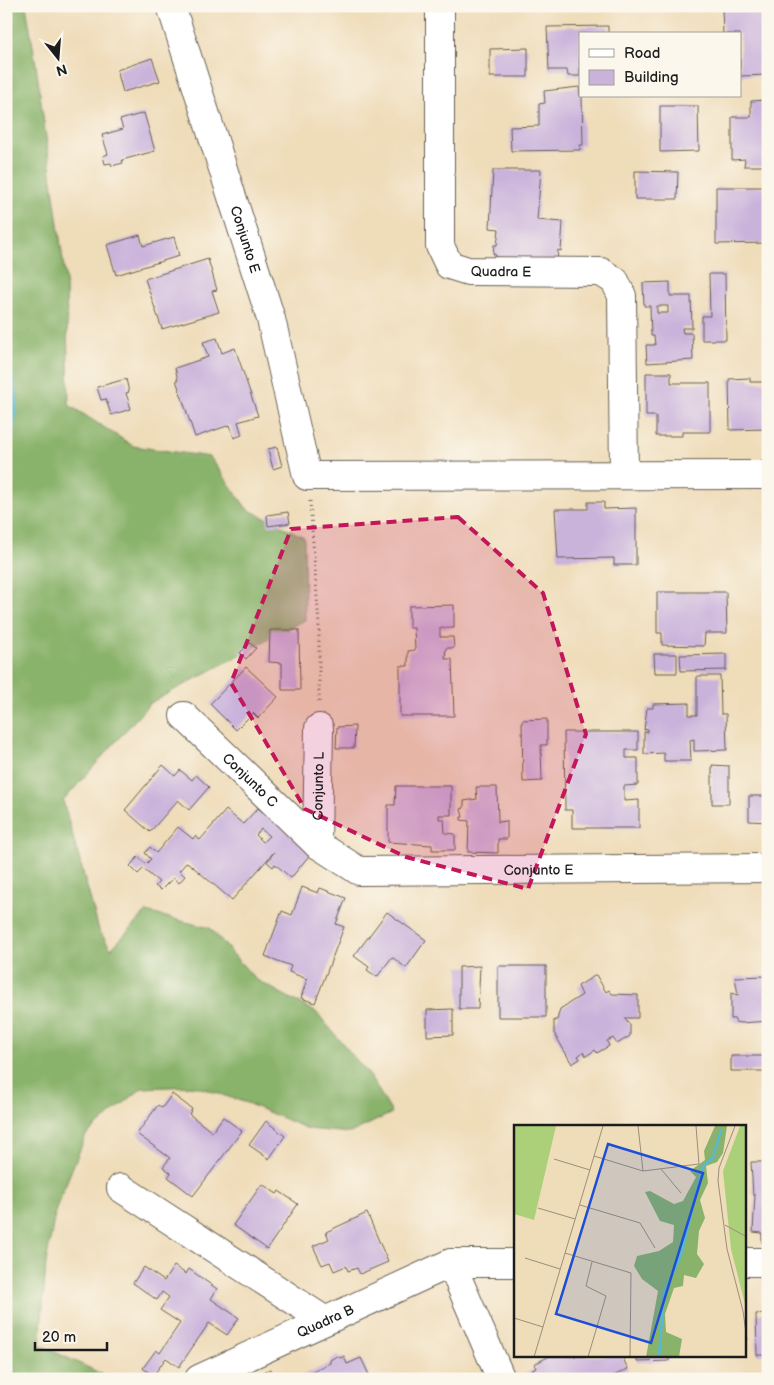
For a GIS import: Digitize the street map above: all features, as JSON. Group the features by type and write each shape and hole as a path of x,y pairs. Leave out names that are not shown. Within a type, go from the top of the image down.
{"street":[{"name":"Conjunto E","path":"171,6 271,319 308,476"},
{"name":"Quadra E","path":"440,6 440,246 449,265 468,271 601,272 615,281 622,296 624,474"},
{"path":"308,476 768,475"},
{"name":"Conjunto C","path":"184,716 317,844"},
{"name":"Conjunto L","path":"317,844 319,728"},
{"name":"Conjunto E","path":"317,844 359,872 768,868"},
{"path":"121,1188 324,1320"},
{"path":"746,1262 768,1262"},
{"path":"451,1263 501,1379"},
{"name":"Quadra B","path":"199,1379 451,1263 514,1263"}],"path":[{"path":"308,476 319,625 319,728"}],"highlighted area":[{"path":"458,517 543,593 586,734 528,889 406,857 305,809 231,683 291,529"}],"green space":[{"path":"6,6 26,6 35,58 66,282 69,405 133,446 210,457 247,509 304,537 305,620 150,703 63,801 99,930 111,949 146,912 210,928 255,979 317,1013 370,1076 392,1113 350,1133 308,1129 247,1103 195,1086 142,1088 86,1135 56,1208 46,1263 40,1345 102,1374 97,1379 6,1379"}],"building":[{"path":"741,6 768,6 768,75 742,76 742,32 723,32 722,9 741,9"},
{"path":"608,26 608,32 579,32 579,76 568,76 567,70 549,70 547,27"},
{"path":"528,48 528,77 490,77 490,49"},
{"path":"152,58 160,81 123,92 117,70"},
{"path":"579,87 579,98 582,98 583,145 580,145 580,150 511,151 510,127 539,126 539,104 545,103 544,91"},
{"path":"768,100 768,166 744,166 745,159 732,160 732,117 751,117 751,101"},
{"path":"660,106 698,106 699,151 660,152"},
{"path":"144,113 155,151 122,160 123,163 112,166 111,163 105,164 103,156 108,154 102,135 123,129 120,120"},
{"path":"493,170 541,170 537,220 563,222 561,251 558,250 557,262 496,257 493,254 494,245 497,245 499,229 490,228"},
{"path":"635,171 678,172 677,199 635,199"},
{"path":"716,187 768,187 768,243 716,244"},
{"path":"140,235 143,246 174,237 179,256 116,275 107,245"},
{"path":"208,259 217,290 212,291 219,312 162,329 145,279"},
{"path":"709,274 725,274 726,340 702,340 702,316 710,316"},
{"path":"670,282 670,296 691,296 692,328 682,328 683,333 692,333 693,360 647,363 646,345 655,345 654,336 651,336 650,306 644,306 643,283","holes":["657,306 668,306 668,313 657,313"]},
{"path":"217,338 222,353 235,348 258,416 238,422 242,435 234,438 230,425 195,437 176,380 178,380 175,368 208,357 203,342"},
{"path":"646,373 671,373 671,383 710,383 710,432 682,432 682,436 656,436 656,416 646,416"},
{"path":"750,378 750,382 768,382 768,432 765,429 730,430 729,379"},
{"path":"126,379 129,392 126,393 131,409 111,415 106,399 101,400 97,387"},
{"path":"277,447 282,466 273,469 268,449"},
{"path":"588,502 604,502 604,509 636,508 636,565 614,565 614,558 558,559 555,509 588,509"},
{"path":"288,512 290,523 268,526 267,515"},
{"path":"657,592 726,592 727,633 705,633 704,646 662,645 662,633 657,633"},
{"path":"454,605 454,628 440,628 440,637 453,637 454,648 446,648 445,659 452,659 454,716 400,716 400,666 408,666 408,651 415,650 414,628 409,628 409,606"},
{"path":"270,630 299,630 300,690 282,690 282,663 269,662"},
{"path":"250,643 256,648 246,659 240,653"},
{"path":"654,654 677,654 677,673 655,673"},
{"path":"726,654 726,670 681,671 680,655"},
{"path":"246,667 278,697 258,718 253,713 236,730 210,704"},
{"path":"697,676 720,676 721,714 726,714 727,750 694,751 694,739 690,740 691,761 664,761 664,753 644,754 644,732 648,732 648,729 644,730 647,708 653,708 653,704 689,703 689,715 697,715"},
{"path":"547,719 547,745 541,745 542,781 523,782 522,720"},
{"path":"355,726 354,748 336,748 337,727"},
{"path":"564,732 638,732 638,750 626,750 626,758 638,758 638,785 624,786 624,801 639,800 639,828 572,828 572,810 565,810"},
{"path":"163,765 175,776 180,770 192,780 196,775 209,787 189,810 178,800 150,832 125,810"},
{"path":"712,765 729,766 729,804 712,804"},
{"path":"396,786 451,786 451,815 439,815 439,819 444,819 445,833 455,834 455,850 432,850 432,845 388,842 388,805 395,805"},
{"path":"476,787 497,787 498,822 507,821 507,839 498,839 498,853 468,852 469,821 461,820 461,817 463,817 461,809 464,808 464,801 477,799"},
{"path":"749,796 768,796 768,822 749,821"},
{"path":"258,808 312,852 291,878 275,864 273,867 267,862 274,852 232,900 187,862 179,871 185,876 179,883 173,878 161,890 155,886 159,882 143,869 138,874 130,866 138,857 146,864 151,859 145,853 150,847 156,853 178,827 193,839 195,836 200,840 226,810 243,824","holes":["261,829 269,836 263,842 256,835"]},
{"path":"302,887 318,893 320,888 346,898 336,924 344,927 315,1003 301,998 307,979 289,972 291,966 265,956 282,911 292,915"},
{"path":"387,912 426,940 406,968 392,957 377,977 367,970 369,967 354,956"},
{"path":"480,966 478,1009 459,1009 459,967"},
{"path":"498,966 546,966 546,1017 498,1017"},
{"path":"596,975 606,992 609,990 612,994 638,995 638,1018 625,1018 630,1025 630,1036 617,1044 613,1038 607,1041 609,1046 597,1053 595,1050 586,1056 583,1052 578,1056 580,1059 572,1064 554,1033 554,1020 557,1020 560,1009 582,995 578,986"},
{"path":"768,976 768,1021 741,1023 731,1019 731,993 738,995 735,977"},
{"path":"453,1009 453,1035 427,1036 427,1010"},
{"path":"731,1056 768,1056 768,1071 731,1071"},
{"path":"172,1094 192,1109 189,1114 212,1132 223,1117 242,1131 193,1196 168,1177 171,1173 163,1167 170,1158 137,1134 158,1105 162,1108"},
{"path":"266,1121 285,1136 269,1159 249,1145"},
{"path":"751,1162 768,1162 768,1243 762,1243 762,1233 753,1232 755,1195 753,1195"},
{"path":"262,1184 277,1194 279,1191 298,1204 267,1249 233,1225"},
{"path":"367,1213 388,1262 360,1274 357,1268 348,1271 346,1266 334,1271 330,1262 322,1265 313,1246 329,1239 326,1232"},
{"path":"174,1266 186,1274 189,1269 217,1289 211,1299 239,1318 227,1335 209,1323 179,1367 166,1358 153,1376 143,1368 156,1350 160,1353 180,1323 160,1310 169,1297 162,1292 157,1300 133,1283 144,1267 164,1281"},
{"path":"768,1313 768,1355 757,1355 756,1314"},
{"path":"337,1356 341,1358 344,1356 347,1364 361,1358 371,1379 295,1379 330,1363 330,1360"},
{"path":"546,1358 623,1358 628,1369 607,1379 602,1377 527,1379 525,1374 536,1368 534,1364"},
{"path":"637,1358 669,1358 669,1361 637,1362"},
{"path":"270,1369 275,1379 255,1379 253,1377"}],"waterway":[{"path":"6,357 14,401 6,465"},
{"path":"6,1324 9,1379"}]}
